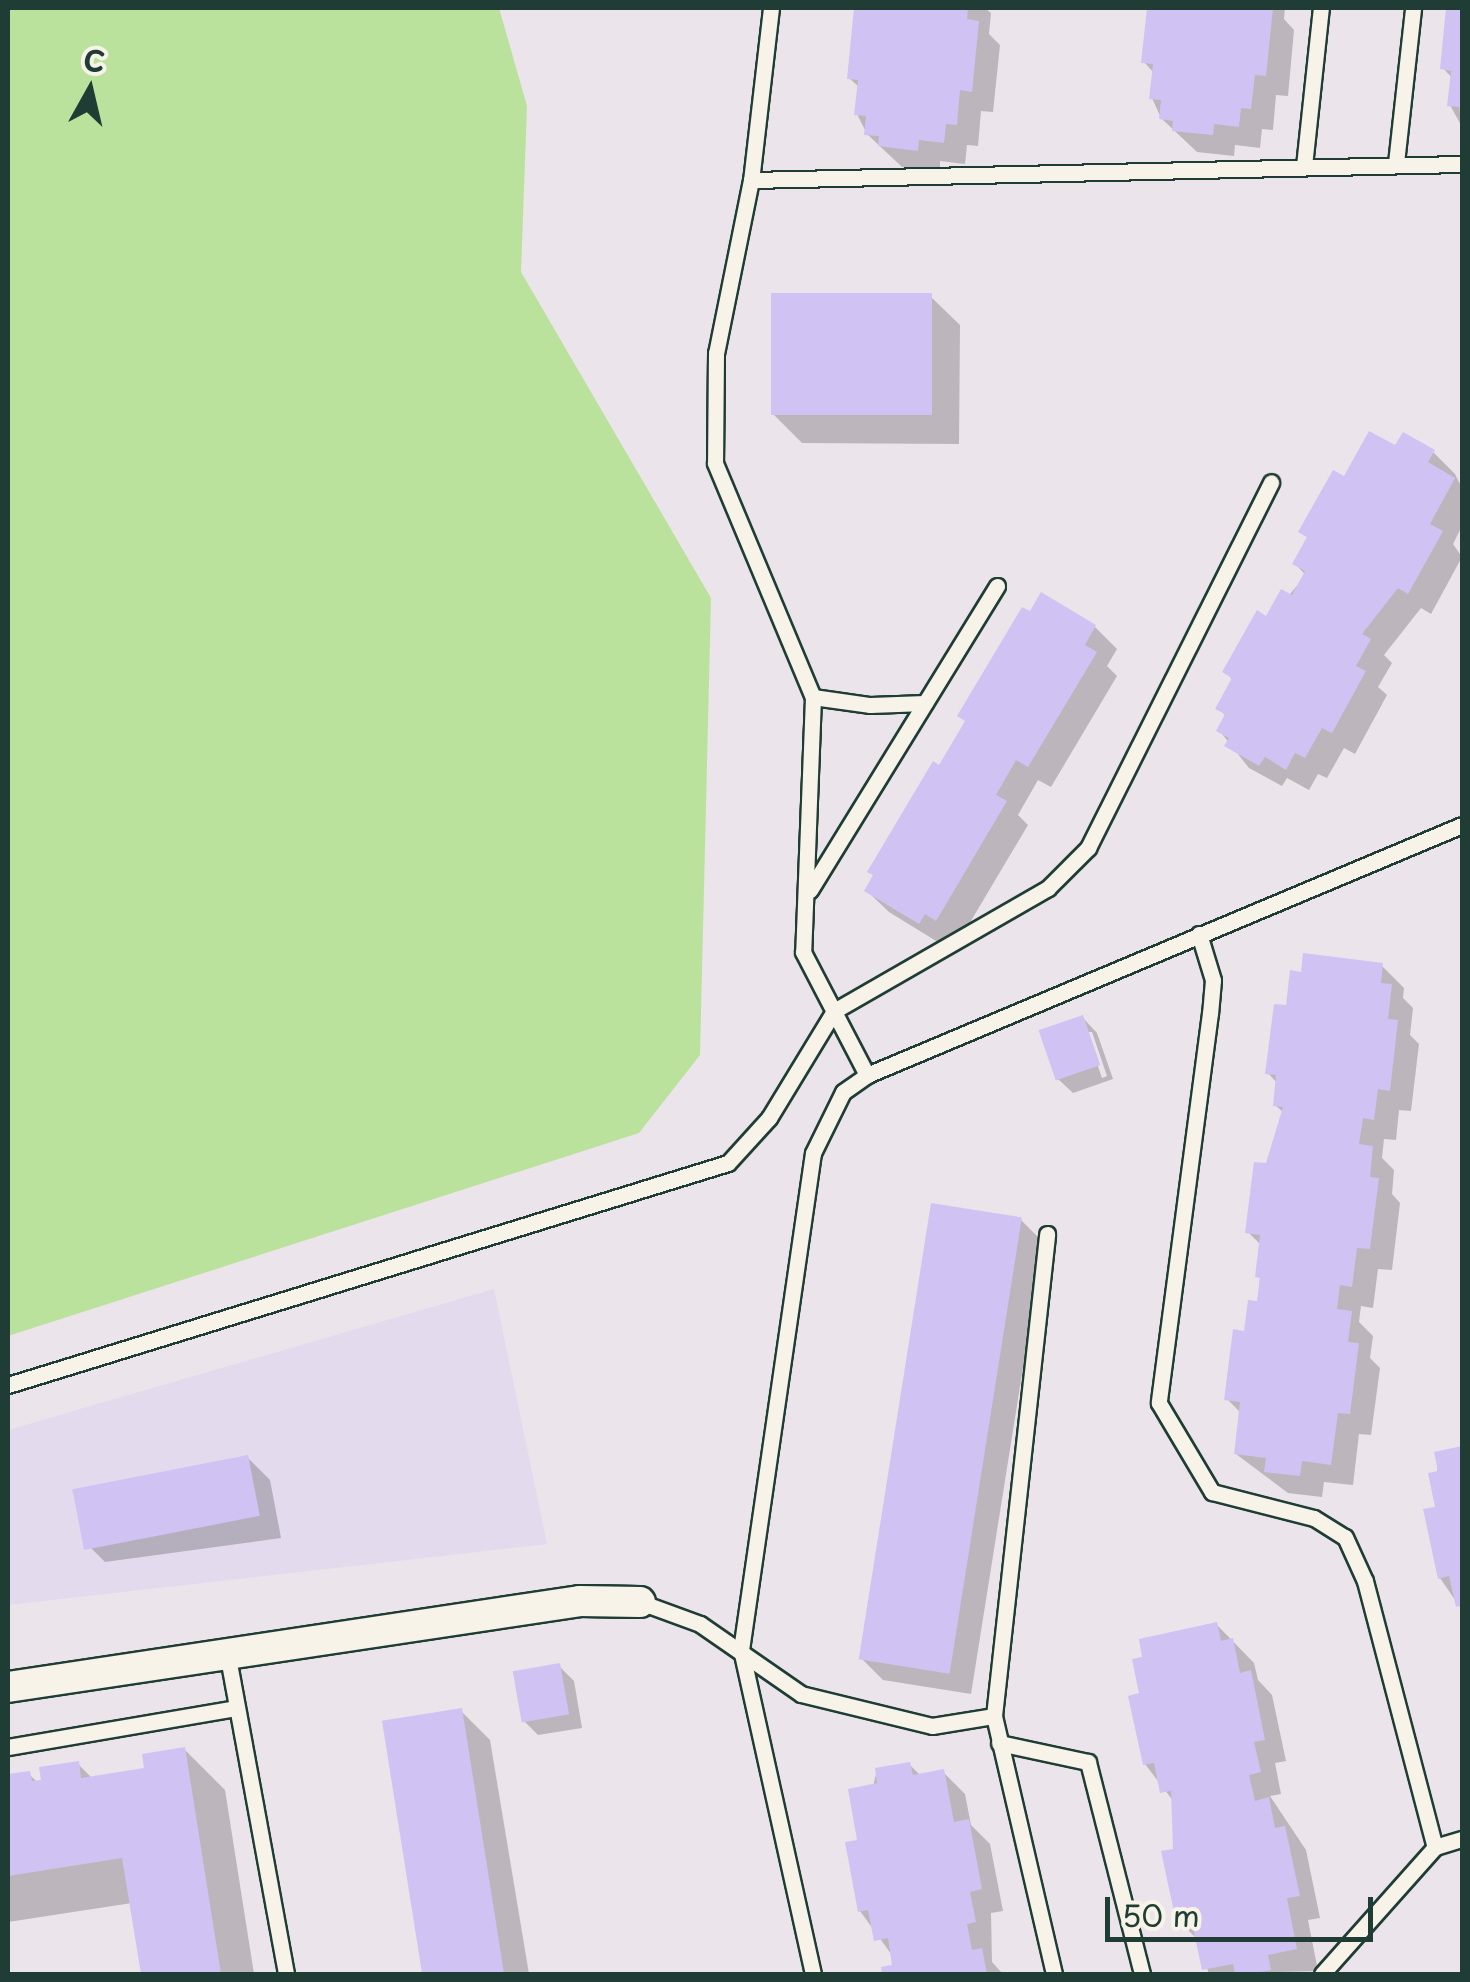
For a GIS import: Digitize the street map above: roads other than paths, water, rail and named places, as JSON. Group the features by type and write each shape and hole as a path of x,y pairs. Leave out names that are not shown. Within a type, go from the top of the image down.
{"street":[{"path":"8,1687 580,1602 640,1602"}],"lane":[{"path":"771,8 752,180 716,353 715,463 813,697 804,952 867,1075"},
{"path":"1304,166 1321,8"},
{"path":"1396,163 1413,8"},
{"path":"752,180 1462,164"},
{"path":"8,1386 728,1163 769,1118 834,1011 1048,888 1088,848 1271,482"},
{"path":"808,893 997,586"},
{"path":"813,697 870,705 925,702"},
{"path":"813,1974 741,1650 814,1153 843,1092 867,1075 1462,826"},
{"path":"1199,934 1212,996 1159,1402 1212,1492 1314,1518 1345,1537 1365,1581 1435,1847"},
{"path":"1047,1234 994,1716 1054,1974"},
{"path":"640,1602 700,1624 801,1694 932,1726 994,1716"},
{"path":"228,1652 286,1974"},
{"path":"8,1747 238,1708"},
{"path":"999,1743 1088,1762 1142,1974"},
{"path":"1322,1974 1435,1847 1462,1840"}]}
